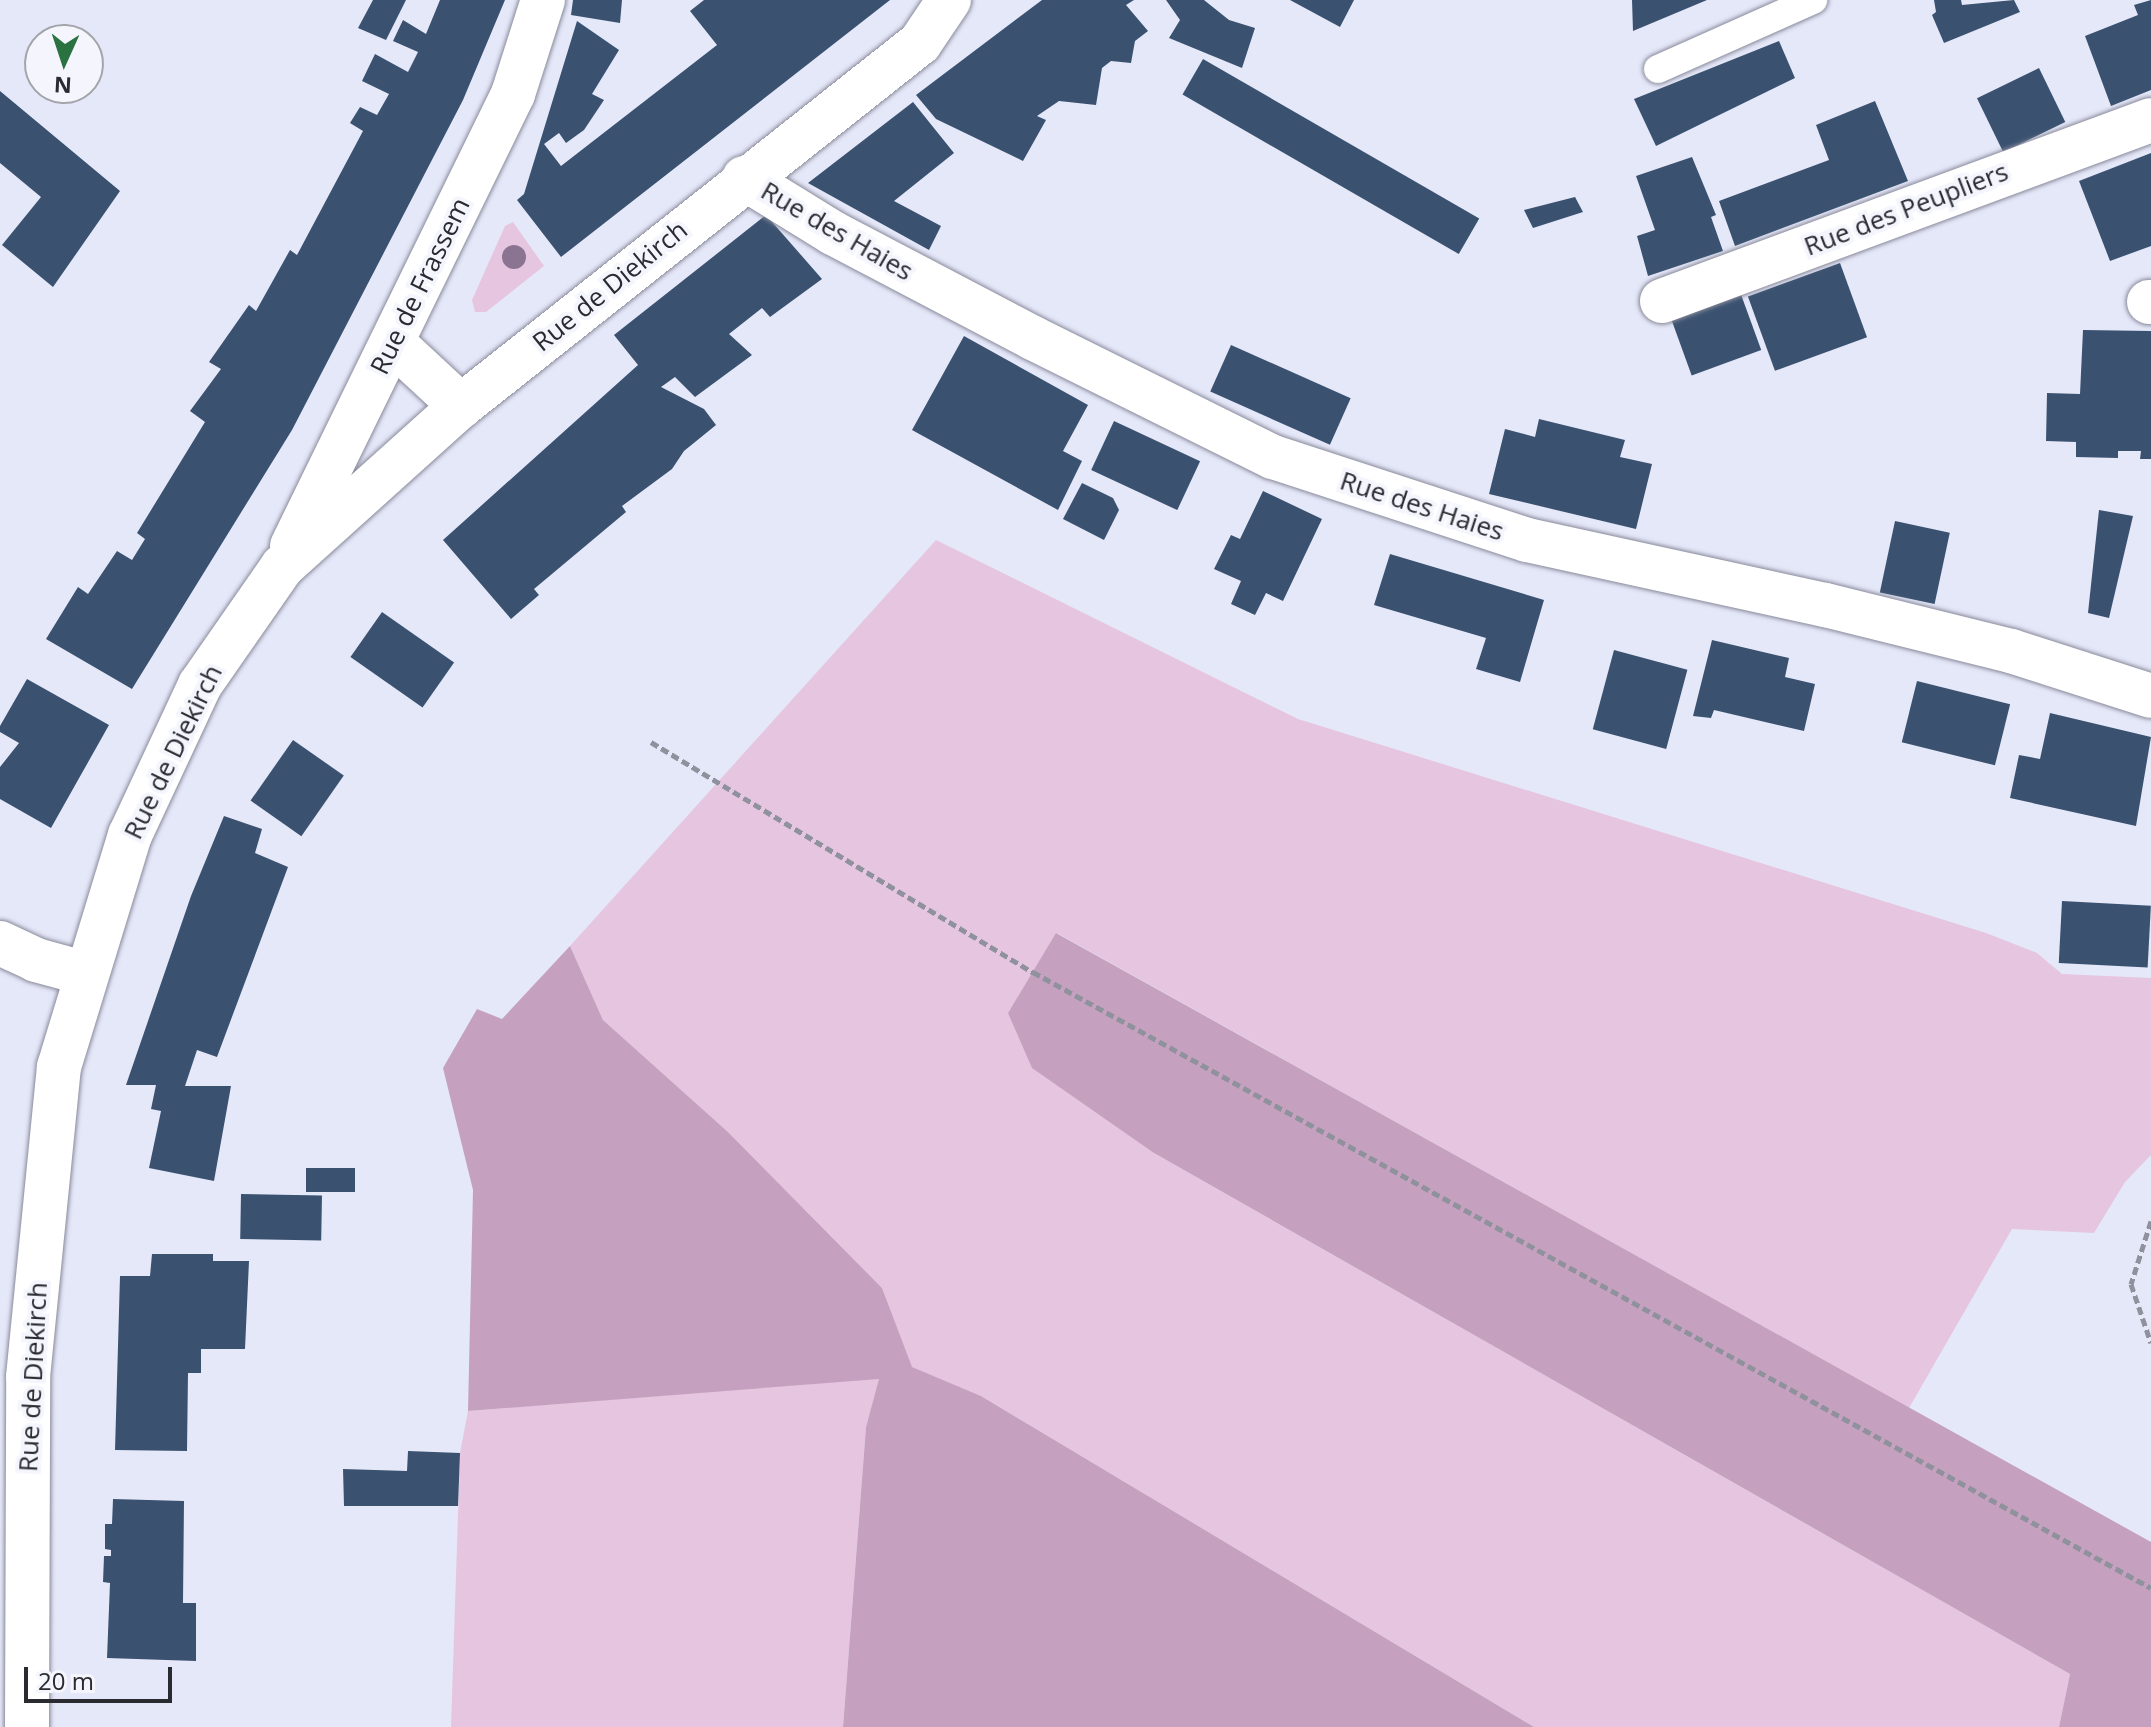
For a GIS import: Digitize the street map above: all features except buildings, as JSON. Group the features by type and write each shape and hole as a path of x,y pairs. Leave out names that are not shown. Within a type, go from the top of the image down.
{"street":[{"name":"Rue de Frassem","path":"282,567 513,94 543,0"},
{"name":"Rue de Diekirch","path":"27,1727 28,1377 59,1067 84,973 130,835 200,685 282,567 461,406 744,178 920,43 949,0"},
{"name":"Rue des Peupliers","path":"1662,301 2151,120"},
{"name":"Rue des Haies","path":"744,178 833,233 1020,331 1273,457 1527,540 1841,608 2011,651 2151,696"},
{"path":"393,343 461,406"},
{"path":"0,943 36,960 84,973"}],"lane":[{"path":"1658,69 1813,0"}],"path":[{"path":"651,742 1033,972 2151,1588"},
{"path":"2151,1221 2131,1284 2151,1343"}],"shaded area":[{"path":"513,222 544,266 486,312 475,312 472,300 505,226"},
{"path":"936,540 1298,719 1986,933 2037,953 2062,974 2151,978 2151,1155 2125,1182 2094,1233 2012,1229 1909,1408 1057,933 1008,1013 1154,1153 2070,1674 2059,1727 1534,1727 981,1396 911,1367 882,1288 728,1132 603,1020 570,946"},
{"path":"1056,933 2151,1542 2151,1727 2059,1727 2070,1674 1154,1153 1032,1068 1008,1013"},
{"path":"570,946 603,1020 728,1132 882,1288 912,1367 981,1396 1534,1727 843,1727 866,1427 879,1379 468,1411 473,1190 443,1068 477,1009 502,1019"},
{"path":"880,1378 866,1427 843,1727 451,1727 460,1453 468,1411"}]}
